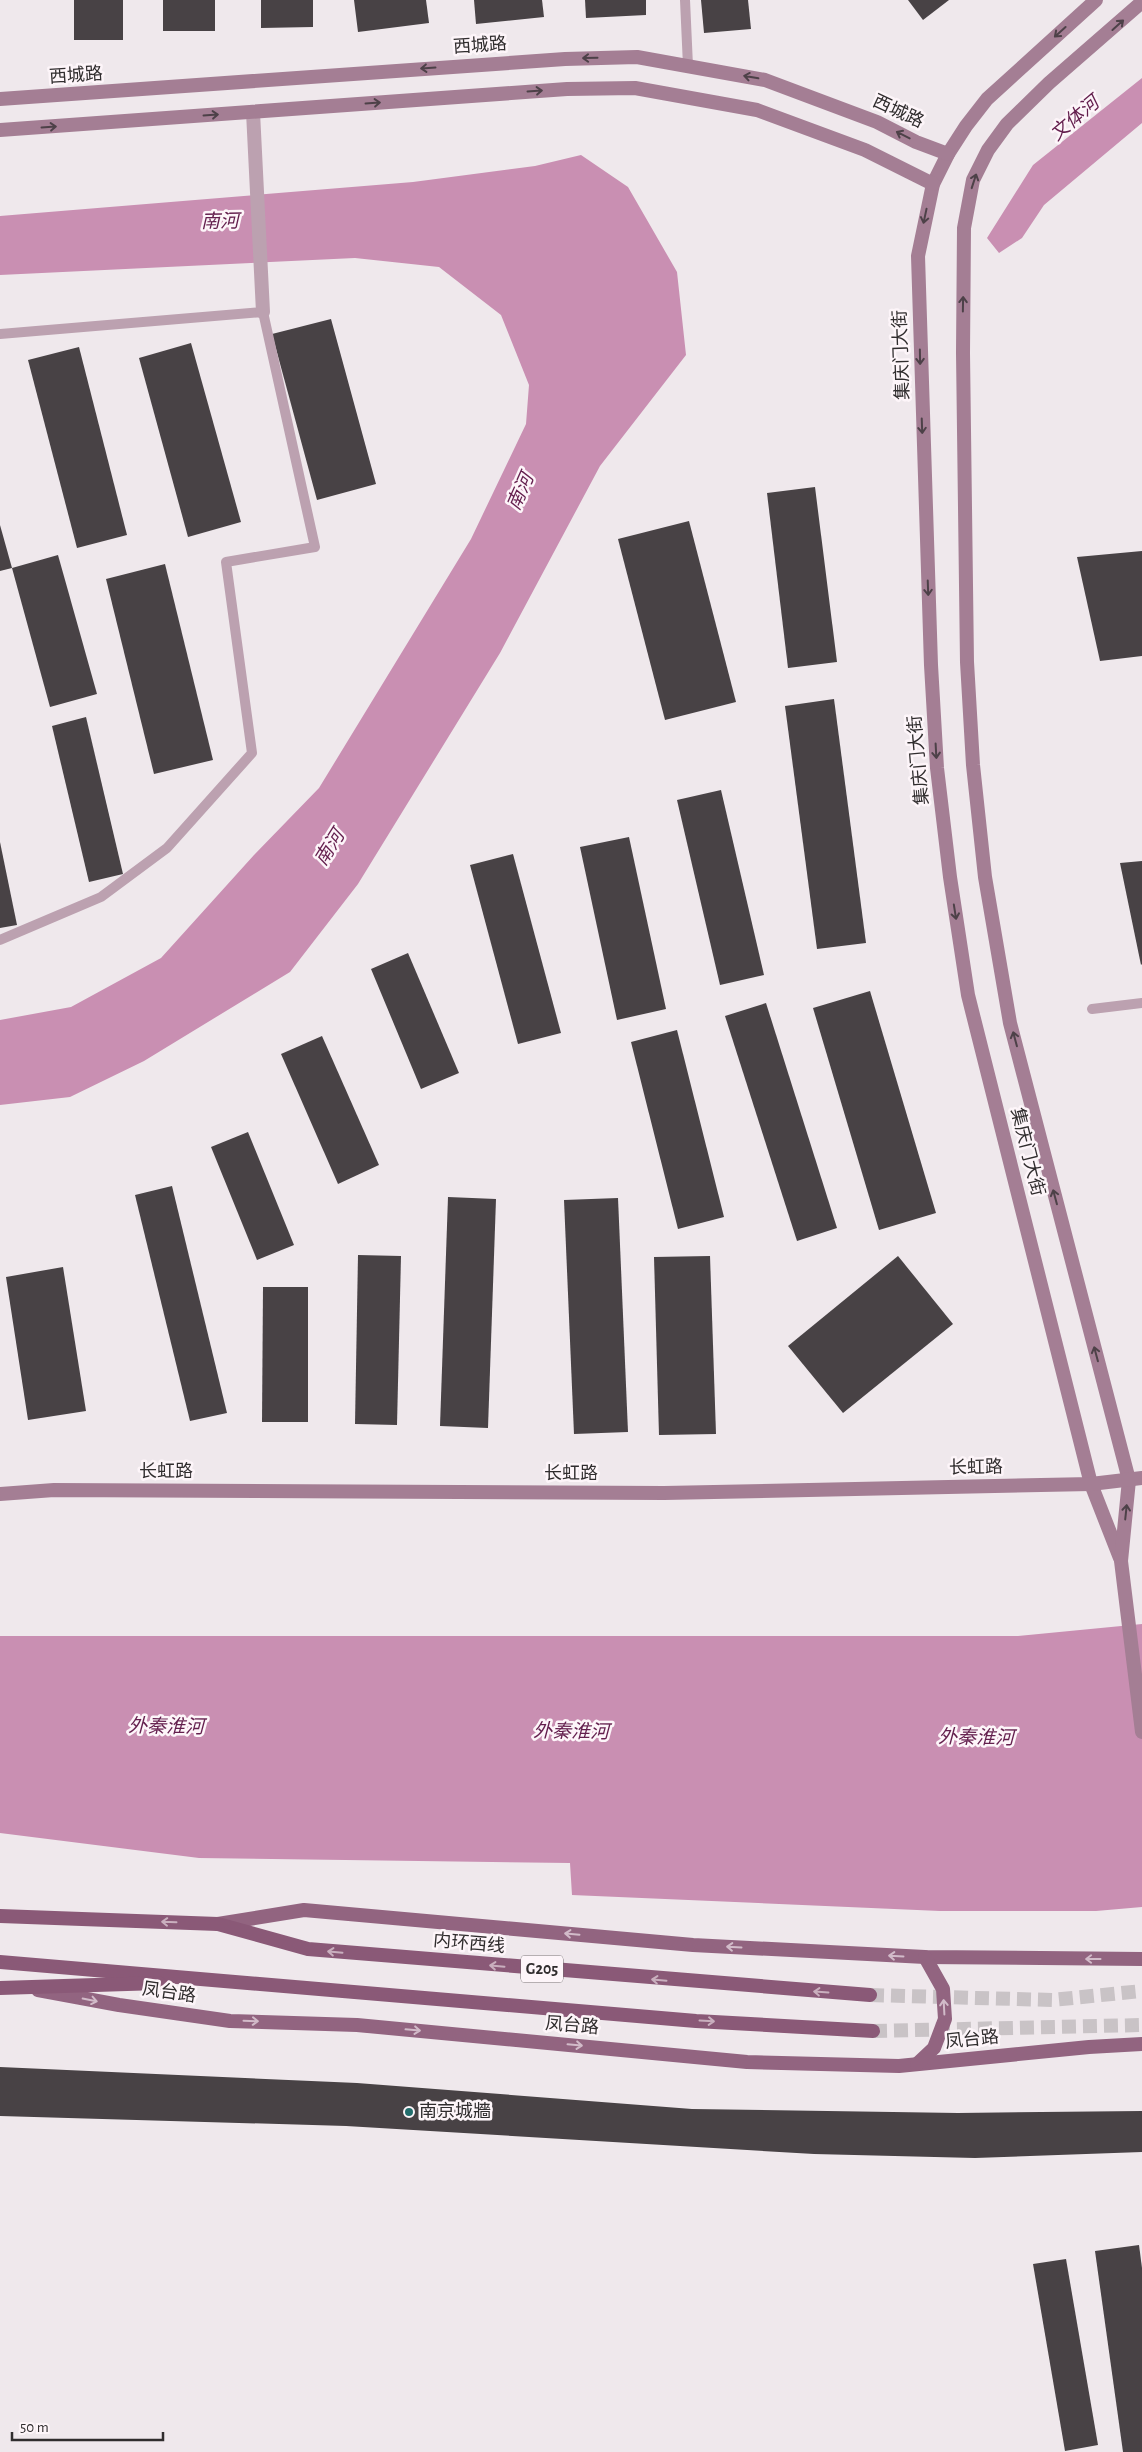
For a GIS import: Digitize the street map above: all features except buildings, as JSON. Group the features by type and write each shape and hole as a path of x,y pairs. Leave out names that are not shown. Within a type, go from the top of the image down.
{"highway":[{"name":"内环西线","path":"0,1916 218,1924 308,1949 870,1995"},
{"path":"0,1962 222,1980"},
{"path":"25,1988 222,1980"},
{"name":"G205","path":"222,1980 696,2021 873,2030"},
{"name":"凤台路","path":"0,1988 25,1988"}],"main road":[{"name":"集庆门大街","path":"1096,0 987,100 948,154 933,184 918,256 921,377 936,768 968,996 1091,1484 1121,1560 1142,1732"},
{"name":"集庆门大街","path":"1121,1560 1135,1479 1010,1023 985,877 973,765 966,662 962,353 964,228 973,180 988,150 1007,124 1049,83 1142,2"},
{"name":"西城路","path":"0,99 565,59 637,57 765,80 877,122 916,142 948,154"},
{"path":"0,130 567,89 634,88 757,110 865,150 933,184"},
{"name":"长虹路","path":"0,1494 54,1490 664,1494 1091,1484 1135,1479"},
{"path":"218,1924 304,1910 692,1945 925,1957 1142,1959"},
{"path":"917,2064 934,2048 945,2019 943,1989 925,1957"},
{"name":"凤台路","path":"25,1988 119,2006 230,2021 357,2025 747,2062 899,2066 1089,2047 1142,2044"}],"street":[{"path":"254,112 263,312"}],"lane":[{"path":"685,0 688,66"},
{"path":"0,334 263,312 315,547 226,562 252,753 167,848 101,898 0,940"},
{"path":"1092,1009 1142,1003"}],"water":[{"path":"1142,78 1142,123 1044,205 1022,238 999,253 987,238 1033,165"},
{"name":"南河","path":"581,155 628,187 677,272 686,355 600,466 500,653 358,884 290,972 144,1061 70,1097 0,1105 0,1020 71,1007 161,958 254,855 319,788 471,539 526,424 529,385 501,315 439,267 355,258 0,275 0,216 413,182 535,166"},
{"name":"外秦淮河","path":"1142,1624 1142,1907 1096,1911 940,1911 572,1895 570,1863 199,1858 0,1833 0,1636 1018,1636"}],"tunnel":[{"path":"870,1995 1052,2000 1142,1991"},
{"path":"873,2031 1142,2025"}],"place":[{"name":"南京城牆","path":"409,2112"}],"water label":[{"name":"文体河","path":"1075,119"}]}
